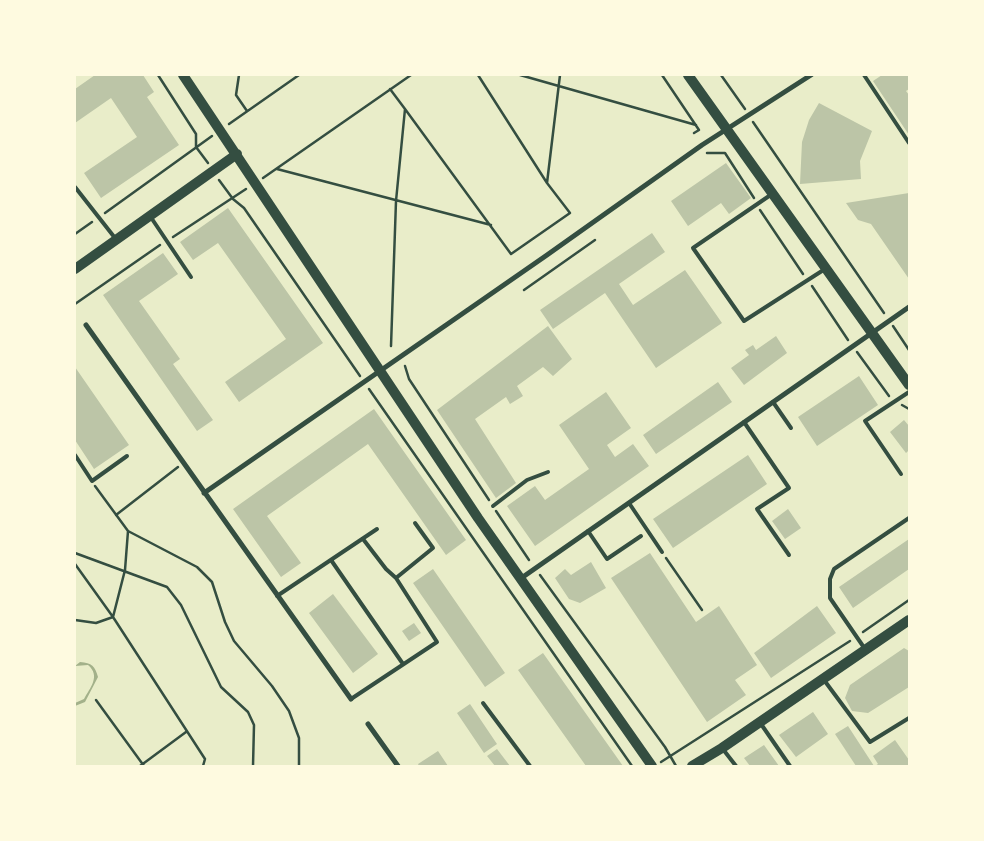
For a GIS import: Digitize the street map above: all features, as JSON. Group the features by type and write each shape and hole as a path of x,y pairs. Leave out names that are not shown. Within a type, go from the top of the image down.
{"main road":[{"path":"183,75 520,580 653,766"},
{"path":"688,75 909,385"},
{"path":"75,269 237,154"},
{"path":"692,766 722,748 865,649 908,623"}],"street":[{"path":"204,493 523,273 702,145 811,75"},
{"path":"520,580 909,307"},
{"path":"86,325 351,699"},
{"path":"368,724 398,766"}],"lane":[{"path":"864,75 909,143"},
{"path":"75,187 116,240"},
{"path":"774,194 693,248 744,321 826,268"},
{"path":"150,216 191,277"},
{"path":"901,474 865,421 909,392"},
{"path":"773,402 791,428"},
{"path":"744,422 789,488 757,509 789,555"},
{"path":"75,455 92,481 126,456"},
{"path":"493,506 526,480 548,472"},
{"path":"629,503 662,552"},
{"path":"865,649 830,598 830,579 834,569 909,518"},
{"path":"396,578 433,548 415,523"},
{"path":"278,596 377,529"},
{"path":"588,531 607,559 641,536"},
{"path":"351,699 437,642 396,578 386,569 363,539"},
{"path":"330,560 402,664"},
{"path":"823,678 870,742 909,718"},
{"path":"483,703 530,766"},
{"path":"760,722 790,766"},
{"path":"722,748 736,766"}],"path":[{"path":"158,75 196,134 196,147 213,172 232,199 244,208 632,766"},
{"path":"239,75 236,95 248,111"},
{"path":"75,234 299,75"},
{"path":"75,304 277,169 411,75"},
{"path":"390,90 511,254 570,212 548,183 478,75"},
{"path":"520,75 696,125"},
{"path":"548,183 560,75"},
{"path":"662,75 699,130 694,134"},
{"path":"721,75 909,350"},
{"path":"391,346 396,201 405,109"},
{"path":"707,153 725,153 756,205 886,395 909,409"},
{"path":"277,169 490,225"},
{"path":"524,290 595,240"},
{"path":"405,366 409,379 530,560"},
{"path":"116,516 184,463"},
{"path":"92,481 128,531 197,567 212,582 225,622 234,641 272,686 289,711 298,738 300,766"},
{"path":"113,617 125,570 128,531"},
{"path":"662,552 702,610"},
{"path":"75,553 167,587 181,605 221,687 248,712 254,725 253,766"},
{"path":"75,564 113,617 205,759 203,766"},
{"path":"540,575 676,766"},
{"path":"653,766 856,637 909,600"},
{"path":"75,620 96,623 113,617"},
{"path":"96,700 142,765 186,732"}],"shaded area":[{"path":"80,662 92,666 96,670 98,677 85,702 75,706 75,703 84,699 94,678 94,673 88,665 75,666"}],"building":[{"path":"95,75 143,75 154,92 147,97 179,145 101,198 84,173 137,137 111,98 75,123 75,89"},
{"path":"882,75 909,75 909,89 906,91 909,95 909,135 873,81"},
{"path":"819,103 872,131 860,161 861,179 800,184 802,142 809,120"},
{"path":"726,163 751,198 729,214 721,203 688,226 671,201"},
{"path":"909,193 909,279 871,224 858,220 846,203"},
{"path":"228,208 323,343 239,402 225,382 286,339 218,243 193,260 180,242"},
{"path":"652,233 665,252 619,284 633,305 685,270 722,323 656,368 605,293 553,329 540,310"},
{"path":"163,253 178,274 139,301 180,359 173,364 213,420 197,431 103,295"},
{"path":"548,326 572,359 553,376 543,367 517,386 523,396 510,404 506,397 475,419 516,483 496,498 437,410"},
{"path":"776,336 787,353 744,385 731,368 749,355 745,350 753,345 756,350"},
{"path":"75,367 129,445 94,469 75,440"},
{"path":"859,376 878,405 817,446 798,417"},
{"path":"718,382 732,402 656,454 643,435"},
{"path":"606,392 631,428 607,445 615,457 633,444 649,466 535,546 507,506 535,486 545,500 589,469 559,425"},
{"path":"374,409 466,540 446,555 368,444 267,516 301,563 281,577 233,509"},
{"path":"904,420 909,426 909,450 906,453 890,432"},
{"path":"748,455 767,484 673,548 653,519"},
{"path":"788,509 801,528 785,539 772,521"},
{"path":"909,539 909,569 853,608 839,587"},
{"path":"650,553 696,622 719,606 757,665 735,680 746,695 707,722 611,578"},
{"path":"591,562 606,588 580,603 569,599 555,578 565,569 571,575"},
{"path":"433,569 505,673 485,687 413,583"},
{"path":"333,594 378,654 353,673 309,613"},
{"path":"817,606 836,633 771,678 754,653"},
{"path":"414,623 421,633 409,641 402,631"},
{"path":"904,648 909,651 909,687 868,713 852,711 845,698 850,685"},
{"path":"543,653 623,766 586,766 518,670"},
{"path":"470,704 497,744 484,753 457,713"},
{"path":"813,712 828,734 796,757 779,735"},
{"path":"848,726 874,766 856,766 835,734"},
{"path":"895,740 909,760 909,766 875,766 878,764 873,756"},
{"path":"764,745 779,766 750,766 744,758"},
{"path":"497,749 510,766 495,766 487,756"},
{"path":"438,751 448,766 419,766 418,764"}]}
